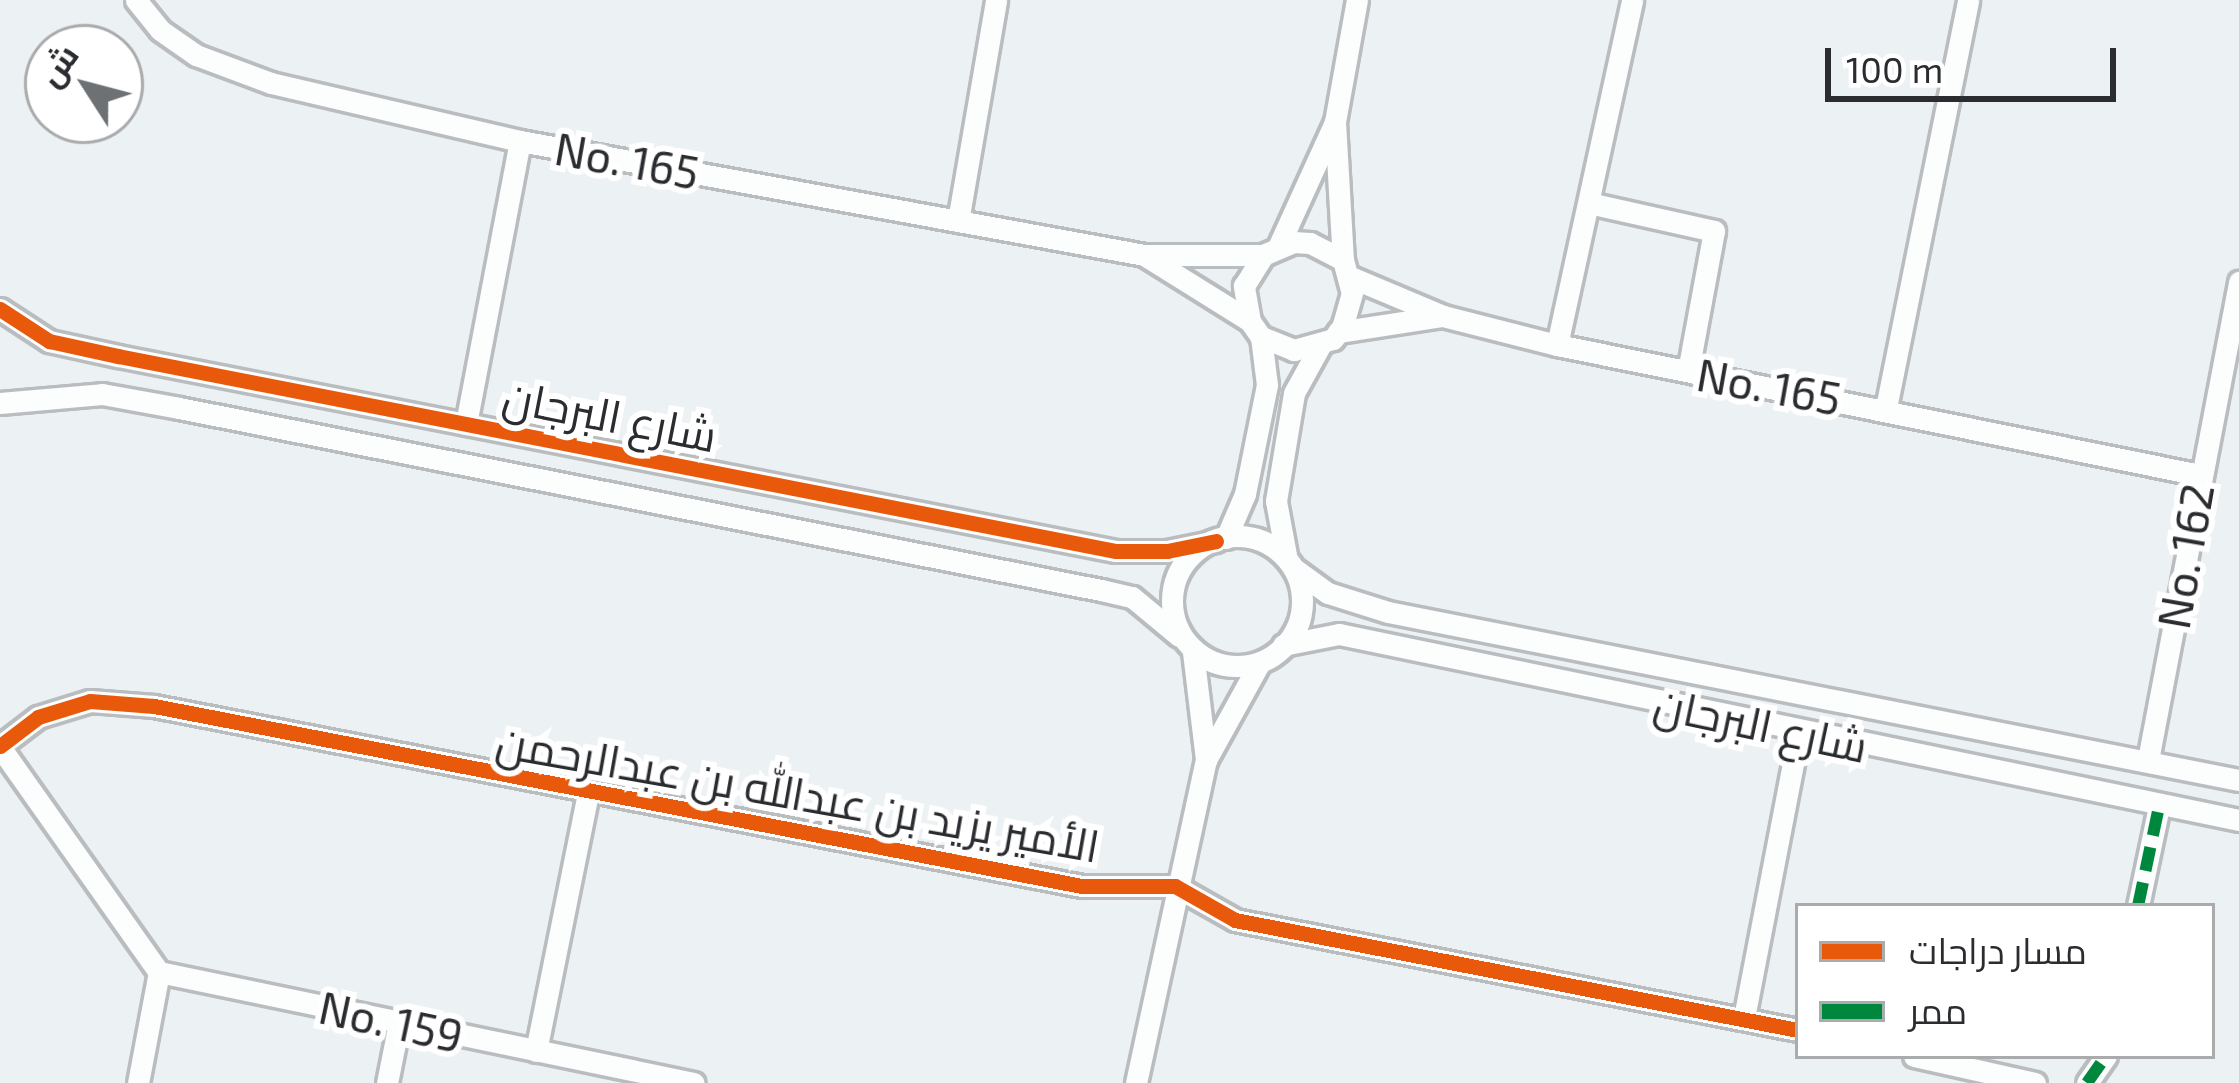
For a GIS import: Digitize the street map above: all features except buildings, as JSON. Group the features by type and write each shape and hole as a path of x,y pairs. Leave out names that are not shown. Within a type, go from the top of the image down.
{"street":[{"name":"No. 165","path":"136,0 160,30 196,55 234,69 520,141 1144,255"},
{"path":"958,221 996,0"},
{"path":"1136,1083 1205,760 1259,664 1283,644 1303,607 1276,501 1294,393 1350,310 1335,122 1357,0"},
{"path":"1557,344 1632,0"},
{"path":"1886,408 1968,0"},
{"path":"1205,760 1186,644 1172,604 1175,580 1185,562 1221,540 1245,494 1267,385 1244,286 1271,250 1335,122"},
{"path":"466,424 520,141"},
{"path":"1589,203 1714,231 1688,371"},
{"path":"1144,255 1271,250 1310,243 1346,268 1443,316"},
{"path":"1144,255 1294,350 1330,338"},
{"name":"No. 162","path":"2148,760 2239,282"},
{"name":"شارع البرجان","path":"0,309 49,341 1116,550 1167,551 1257,536 1328,593 1388,612 2239,780"},
{"name":"No. 165","path":"1330,338 1443,316 1557,344 2200,475"},
{"name":"شارع البرجان","path":"0,403 102,394 179,407 444,464 1101,590 1132,598 1186,644 1237,669 1259,664"},
{"name":"شارع البرجان","path":"1283,644 1340,634 2239,820"},
{"name":"الأمير يزيد بن عبدالله بن عبدالرحمن","path":"0,747 38,717 90,701 154,706 1082,886 1175,886 1235,920 1795,1029"},
{"path":"1744,1018 1799,732"},
{"path":"0,747 159,972 138,1083"},
{"path":"536,1052 588,793"},
{"path":"2139,903 2159,806"},
{"name":"No. 159","path":"159,972 636,1077 694,1083"},
{"path":"387,1083 399,1024"},
{"path":"1927,1059 2035,1083"}],"marked path":[{"path":"2139,903 2159,806"},
{"path":"2087,1083 2104,1059"}],"cycle path":[{"path":"0,309 49,341 118,356 1116,551 1167,551 1216,541"},
{"path":"0,746 38,717 90,701 154,706 1082,886 1175,886 1235,920 1795,1029"}]}
